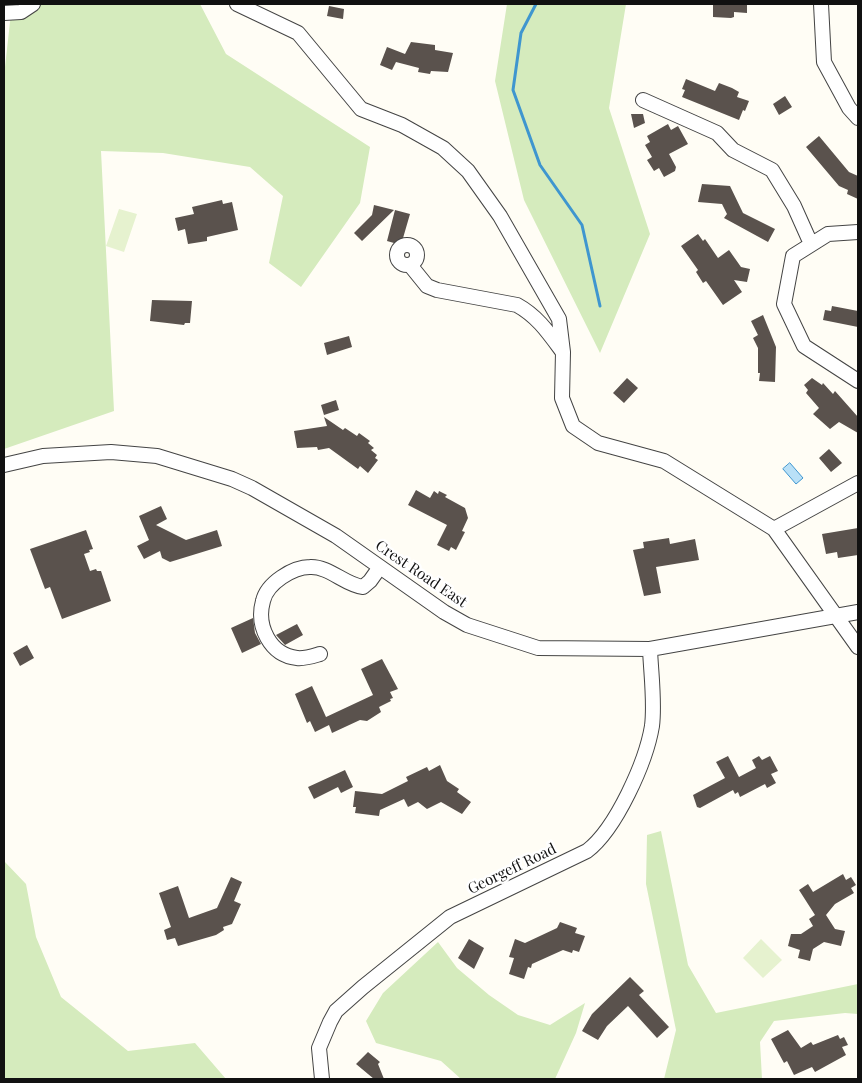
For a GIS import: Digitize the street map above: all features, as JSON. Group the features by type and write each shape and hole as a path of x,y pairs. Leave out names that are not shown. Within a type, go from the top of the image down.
{"street":[{"path":"4,13 20,12 33,4"},
{"path":"237,4 298,33 361,109 402,125 443,148 468,171 500,216 559,320 563,352 562,398 573,426 598,443 664,461 774,529 858,647"},
{"path":"820,4 824,62 849,108 858,118"},
{"path":"643,100 717,133 732,150 772,170 794,206 811,244"},
{"path":"858,232 828,234 793,256 784,304 804,346 858,381"},
{"path":"410,265 427,286 437,290 516,305 526,310 536,317 563,352"},
{"name":"Crest Road East","path":"4,465 43,456 105,452 157,456 232,479 252,488 336,536 444,612 491,634 538,648 650,649 858,612"},
{"path":"774,529 858,483"},
{"path":"320,654 296,658 272,646 263,629 263,601 266,594 284,577 305,567 318,568 363,587 380,567"},
{"name":"Georgeff Road","path":"322,1079 319,1048 330,1022 336,1011 363,987 450,917 587,851 601,838 629,790 643,759 652,726 650,649"}],"green space":[{"path":"12,4 200,4 226,54 370,147 360,203 301,287 269,263 283,196 250,167 163,153 101,151 114,411 4,449 4,76"},
{"path":"507,4 626,4 609,108 650,234 600,353 524,200 495,81"},
{"path":"119,209 137,214 124,252 106,246"},
{"path":"661,831 688,965 716,1013 858,984 858,1014 845,1013 774,1021 760,1042 762,1079 664,1079 676,1030 646,884 647,835"},
{"path":"4,861 26,884 36,937 61,997 128,1051 195,1043 226,1079 4,1079"},
{"path":"761,939 782,960 763,978 743,958"},
{"path":"438,942 457,968 489,995 518,1015 550,1025 585,1003 576,1033 555,1079 461,1079 441,1061 376,1043 366,1021 383,993"}],"water":[{"path":"790,463 803,478 796,484 783,469"}],"building":[{"path":"713,4 747,4 747,13 734,12 734,17 731,18 713,17"},
{"path":"329,6 344,9 343,19 327,16"},
{"path":"411,42 435,45 435,50 453,53 448,72 431,71 430,74 418,72 419,68 396,62 392,70 380,65 387,47 405,54"},
{"path":"686,79 715,91 719,83 732,88 739,92 737,97 749,101 745,111 743,110 739,120 682,97 685,90 682,89"},
{"path":"785,96 792,107 779,115 773,104"},
{"path":"631,114 643,114 645,123 634,128"},
{"path":"668,124 671,130 678,126 688,144 669,154 676,167 675,171 664,177 659,168 654,171 647,160 652,157 645,145 650,142 647,136"},
{"path":"819,136 849,172 858,176 858,199 847,194 848,190 839,186 806,147"},
{"path":"702,184 730,186 743,213 775,229 768,242 724,218 727,214 722,204 698,202"},
{"path":"222,200 223,204 232,202 238,230 207,237 207,241 188,244 185,229 178,231 175,218 194,214 192,207"},
{"path":"374,205 394,210 362,241 354,233 372,215"},
{"path":"395,210 410,214 401,245 387,241"},
{"path":"698,234 703,241 705,239 718,258 729,250 741,267 750,269 747,282 734,280 742,292 723,305 706,281 703,283 696,272 698,270 681,246"},
{"path":"152,300 192,301 190,323 185,323 184,325 150,321"},
{"path":"832,306 858,311 858,327 823,320 825,310 831,311"},
{"path":"763,315 776,347 775,382 759,381 758,348 753,338 758,335 751,321"},
{"path":"349,336 352,347 327,355 324,343"},
{"path":"627,378 638,388 624,403 613,393"},
{"path":"812,378 822,385 823,383 833,394 835,391 858,417 858,433 839,422 830,429 813,414 819,408 806,393 808,390 804,385"},
{"path":"336,400 339,410 324,415 321,405"},
{"path":"324,417 343,430 345,428 357,436 359,433 370,441 368,443 374,448 371,450 377,455 375,458 378,460 368,473 360,466 358,469 329,448 318,450 317,447 297,448 294,431 327,426"},
{"path":"829,449 842,463 831,472 819,458"},
{"path":"416,490 430,498 434,491 438,494 439,491 447,495 445,497 465,508 468,518 462,531 465,532 456,550 451,547 449,551 437,545 447,525 408,505"},
{"path":"161,506 167,519 156,525 186,540 217,530 222,546 170,562 162,558 160,551 144,559 137,546 149,540 139,516"},
{"path":"858,528 858,555 838,558 837,552 826,554 822,534"},
{"path":"86,530 93,549 84,554 90,571 96,569 101,571 111,601 62,619 50,587 45,589 30,549"},
{"path":"669,538 670,544 695,539 699,560 656,567 661,593 644,596 633,550 644,548 643,542"},
{"path":"253,618 255,633 261,644 242,653 231,628"},
{"path":"297,624 303,635 285,645 276,635"},
{"path":"27,645 34,658 20,666 13,653"},
{"path":"382,659 398,689 390,692 393,698 379,707 381,712 367,721 360,720 332,733 329,725 315,732 310,721 307,723 295,694 312,686 326,717 373,695 361,669"},
{"path":"728,756 739,777 756,768 752,760 759,756 762,760 770,756 778,771 771,774 776,783 767,788 765,784 740,797 738,792 735,794 733,790 700,808 697,807 693,795 725,778 716,762"},
{"path":"440,765 447,781 459,789 457,792 471,802 462,814 441,802 427,809 418,802 408,807 404,799 380,810 379,816 355,813 356,807 353,807 355,791 382,794 408,781 406,777 427,767 429,771"},
{"path":"345,770 353,787 341,793 338,787 314,799 308,787"},
{"path":"843,874 846,880 851,877 856,885 851,888 854,893 835,904 826,915 835,929 845,931 841,946 824,942 813,949 810,961 798,958 800,950 788,946 791,934 801,934 813,926 809,919 815,915 799,890 808,884 813,892"},
{"path":"231,877 242,882 234,901 241,904 232,924 223,927 224,930 216,935 178,946 175,938 167,940 164,930 171,927 159,893 178,886 189,918 217,908"},
{"path":"560,922 577,928 575,933 585,936 579,952 573,950 572,953 563,950 532,964 531,968 528,967 524,979 509,974 514,958 509,957 515,939 525,943 557,928"},
{"path":"469,939 484,948 474,969 458,958"},
{"path":"630,977 644,991 639,995 669,1027 657,1038 628,1006 607,1026 598,1040 582,1031 592,1014"},
{"path":"788,1030 801,1048 811,1042 813,1045 838,1035 840,1039 844,1037 848,1045 842,1047 846,1055 815,1072 812,1067 794,1075 787,1061 784,1063 771,1039"},
{"path":"368,1052 380,1062 378,1064 384,1079 374,1079 356,1064"}],"waterway":[{"path":"536,4 521,33 513,90 540,165 582,225 600,306"}]}
